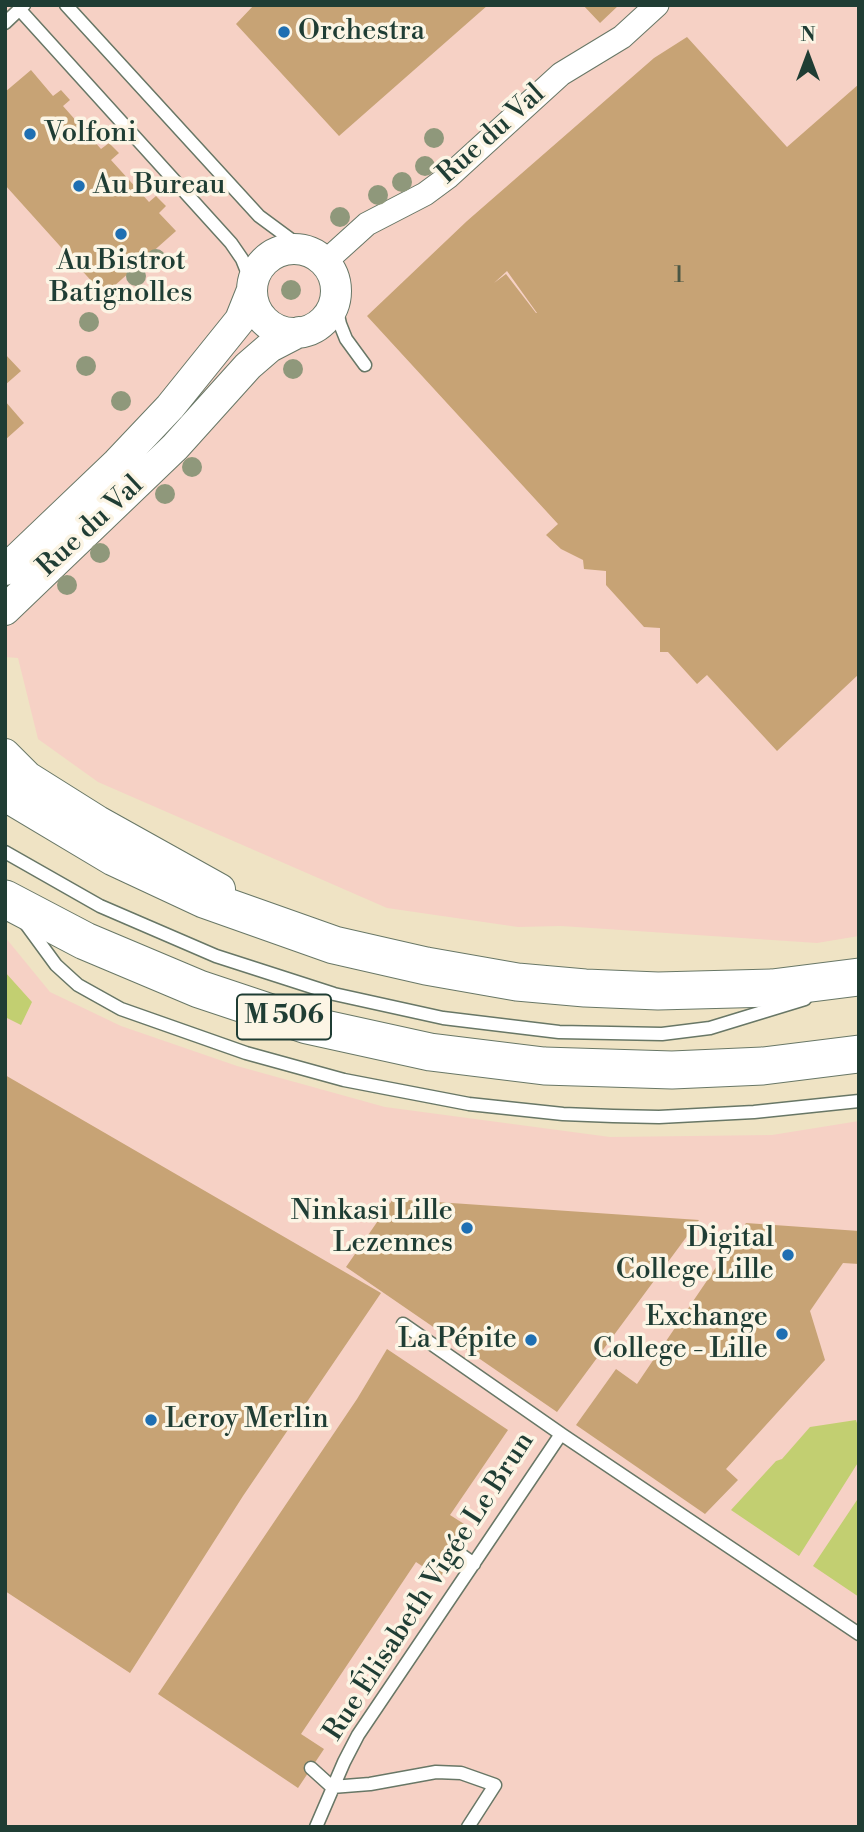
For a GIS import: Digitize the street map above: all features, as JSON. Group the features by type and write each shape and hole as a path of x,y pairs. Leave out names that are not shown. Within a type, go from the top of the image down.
{"main road":[{"path":"5,792 75,835 149,874 231,910 303,935 426,966 495,979 585,988 658,991 739,990 859,979"},
{"name":"M 506","path":"8,901 85,941 166,976 275,1014 347,1035 430,1052 544,1066 623,1070 763,1066 859,1055"},
{"name":"M 506","path":"722,1068 859,1034"}],"street":[{"name":"Rue du Val","path":"315,256 367,224 425,194 448,177 561,74 622,37 657,5"},
{"path":"287,249 315,256 335,278 335,302 330,314 317,327 299,332 287,332 270,326 255,307 252,287 258,268 271,255 287,249"},
{"name":"Rue du Val","path":"5,570 117,463 170,407 240,320 252,287"},
{"name":"Rue du Val","path":"5,610 175,447 247,366 270,347 299,332"},
{"path":"5,754 28,777 98,821 303,935"}],"lane":[{"path":"66,5 259,216 315,256"},
{"path":"5,23 22,7 231,243 242,259 252,287"},
{"path":"335,302 346,339 365,365"},
{"path":"5,852 100,906 216,956 300,985 367,1003 477,1024 571,1033 684,1033 747,1018 859,979"},
{"path":"8,901 56,965 78,985 97,997 121,1009 192,1035 344,1080 469,1104 575,1115 702,1115 798,1109 859,1101"},
{"path":"403,1324 561,1434"},
{"name":"Rue Élisabeth Vigée Le Brun","path":"316,1827 358,1735 561,1434 859,1634"},
{"path":"457,1552 474,1564"},
{"path":"311,1768 332,1787 370,1784 436,1772 461,1773 495,1785 468,1827"}],"shaded area":[{"path":"5,5 859,5 859,936 817,943 561,926 518,927 387,908 98,782 38,739 18,658 5,657"},
{"path":"5,937 50,992 121,1026 237,1066 385,1107 610,1137 772,1135 859,1121 859,1827 5,1827"}],"green space":[{"path":"5,972 32,1002 21,1025 5,1017"},
{"path":"856,1420 859,1429 859,1461 799,1556 731,1510 810,1427"},
{"path":"859,1497 859,1597 813,1566"}],"building":[{"path":"254,5 488,5 339,136 236,24"},
{"path":"583,5 619,5 600,23"},
{"path":"687,37 787,147 859,84 859,674 777,751 707,675 697,684 668,652 660,652 660,628 644,627 606,585 606,571 584,569 583,560 561,549 546,535 558,524 367,316 467,221 654,58","holes":["507,271 537,313 506,274 494,283"]},
{"path":"31,70 53,96 61,90 70,100 63,106 101,149 109,143 119,153 111,160 149,202 156,196 166,206 159,213 176,231 104,295 5,185 5,92"},
{"path":"5,354 21,371 5,385"},
{"path":"5,401 24,423 5,440"},
{"name":"Leroy Merlin","path":"5,1075 381,1293 243,1496 130,1673 5,1591"},
{"name":"La Pépite","path":"393,1199 699,1220 557,1412 346,1267"},
{"path":"746,1223 859,1231 859,1264 843,1263 810,1311 825,1360 726,1469 738,1480 705,1514 576,1425 616,1369 637,1384"},
{"path":"387,1349 508,1430 450,1515 472,1529 440,1578 416,1562 301,1734 324,1749 298,1788 158,1694 357,1399"}],"place":[{"name":"Orchestra","path":"284,32"},
{"name":"Volfoni","path":"30,134"},
{"name":"Au Bureau","path":"79,186"},
{"name":"Au Bistrot Batignolles","path":"121,234"},
{"name":"Ninkasi Lille Lezennes","path":"467,1228"},
{"name":"Digital College Lille","path":"788,1255"},
{"name":"Exchange College - Lille","path":"782,1334"},
{"name":"La Pépite","path":"531,1340"},
{"name":"Leroy Merlin","path":"151,1420"}]}
